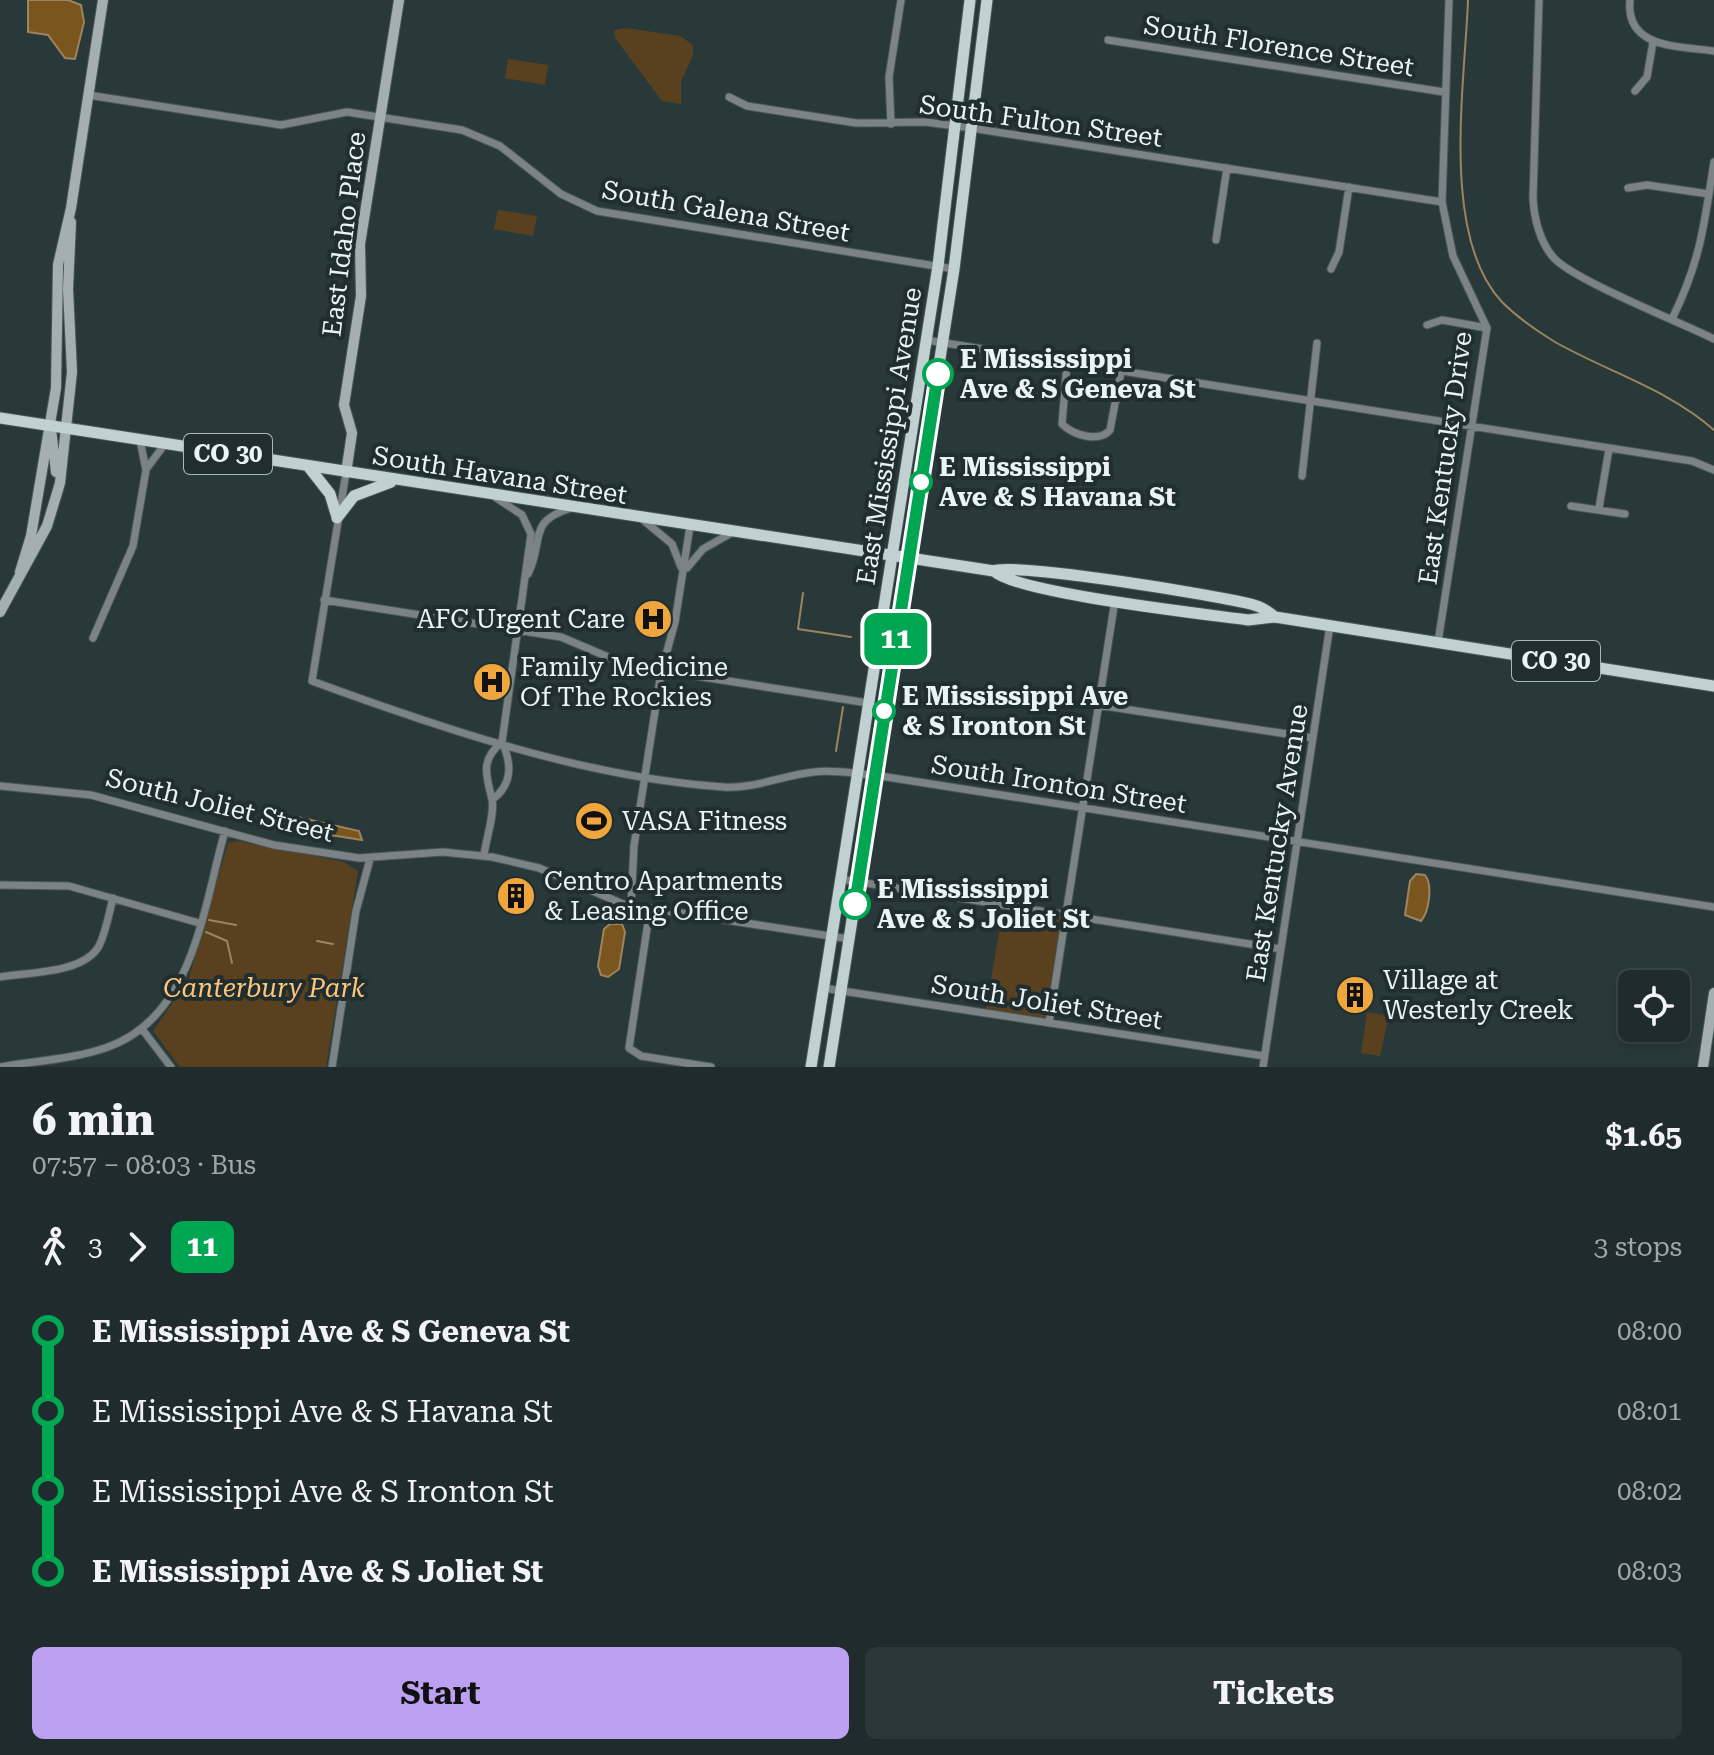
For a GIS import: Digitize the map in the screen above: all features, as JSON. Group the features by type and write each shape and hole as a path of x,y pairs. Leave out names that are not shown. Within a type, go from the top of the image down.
{"main road":[{"name":"East Mississippi Avenue","path":"811,1067 938,266 970,0"},
{"name":"East Mississippi Avenue","path":"829,1067 954,269 987,0"},
{"name":"South Havana Street","path":"0,418 994,571 1019,567 1135,585 1257,605 1275,617"},
{"path":"308,466 332,497 337,518"},
{"path":"337,518 354,496 397,481"},
{"name":"South Havana Street","path":"994,571 1012,582 1082,595 1251,621 1275,617 1714,686"},
{"path":"1082,595 1098,589 1107,581"},
{"path":"1115,600 1135,585"},
{"path":"1193,612 1215,598"}],"street":[{"path":"20,572 31,536 59,366 58,265 71,208 103,0"},
{"name":"East Idaho Place","path":"346,473 352,433 344,405 361,296 361,238 399,0"},
{"path":"891,124 889,77 901,0"},
{"name":"East Kentucky Drive","path":"1438,642 1487,328 1453,256 1442,202 1449,0"},
{"path":"1539,0 1533,189 1538,227 1551,254 1565,267 1714,339"},
{"path":"1630,0 1633,26 1653,42 1714,51"},
{"name":"South Florence Street","path":"1108,40 1444,92"},
{"path":"1635,91 1647,77 1653,42"},
{"name":"South Galena Street","path":"88,95 278,125 299,124 339,112 380,116 482,136 504,149 566,197 600,212 954,269"},
{"name":"South Fulton Street","path":"729,97 747,106 856,123 954,125 1442,202"},
{"path":"1672,319 1692,278 1702,247 1714,162"},
{"path":"1216,240 1227,168"},
{"path":"1628,188 1650,186 1709,194"},
{"path":"1331,269 1340,249 1349,187"},
{"path":"0,612 52,514 67,429 72,372 68,289 71,208"},
{"path":"1702,247 1714,249"},
{"path":"1427,325 1442,320 1487,328"},
{"path":"926,340 1609,449 1713,469"},
{"path":"1302,476 1317,343"},
{"path":"1067,364 1062,424 1083,435 1102,436 1110,430 1121,372"},
{"path":"50,426 56,459 52,514"},
{"path":"93,638 130,558 146,470 140,440"},
{"path":"146,470 165,444"},
{"path":"1599,508 1609,449"},
{"path":"346,473 324,600 566,638 623,666 868,703"},
{"path":"492,800 504,788 510,770 502,742 527,576 530,526 522,515 494,496"},
{"path":"1571,506 1625,514"},
{"path":"527,576 542,524 549,516 571,508"},
{"path":"642,519 672,544 680,560 682,577"},
{"path":"631,906 634,846 645,775 690,526"},
{"path":"682,577 696,554 735,531"},
{"name":"South Ironton Street","path":"324,600 312,681 421,720 579,765 738,787 813,772 874,775 1714,907"},
{"path":"1049,1023 1115,600"},
{"name":"East Kentucky Avenue","path":"1263,1067 1330,625"},
{"path":"1098,705 1313,738"},
{"path":"484,855 492,800 485,783 485,769 492,751 502,742"},
{"name":"South Joliet Street","path":"0,786 99,796 289,848 370,859 443,852 484,855 533,866 603,898 631,906 849,939"},
{"path":"0,1067 94,1051 142,1029 175,992 199,923 225,831"},
{"path":"332,1067 356,911 370,859"},
{"path":"840,879 1281,949"},
{"path":"0,885 56,884 199,923"},
{"path":"0,977 71,965 89,957 99,945 113,898"},
{"path":"650,909 629,1041 632,1052 711,1067"},
{"name":"South Joliet Street","path":"823,988 1264,1056"},
{"path":"1703,1067 1714,993"},
{"path":"142,1029 171,1067"}],"green space":[{"path":"626,28 680,36 693,45 693,56 681,81 681,104 662,101 615,38 614,30"},
{"path":"508,59 548,65 545,85 505,78"},
{"path":"498,210 537,216 533,236 494,229"},
{"name":"Canterbury Park","path":"238,841 344,862 358,871 326,1067 180,1067 153,1031 188,981 228,843"},
{"path":"1003,909 1061,918 1046,1018 986,1009"},
{"path":"1367,1012 1389,1016 1380,1056 1361,1053"}],"shaded area":[{"path":"28,0 68,0 81,5 84,22 75,59 65,58 48,35 28,32"},
{"path":"289,815 359,831 362,840 286,828 284,819"},
{"path":"1416,874 1425,875 1429,885 1428,905 1421,921 1405,915 1410,881"},
{"path":"610,924 622,924 625,932 619,969 608,977 601,975 598,966 604,929"}],"waterway":[{"path":"1468,0 1461,115 1463,200 1470,239 1483,274 1502,302 1541,333 1677,403 1714,430"},
{"path":"803,593 798,629 851,637"},
{"path":"836,751 843,707"},
{"path":"209,920 236,925"},
{"path":"206,932 227,941 232,963"},
{"path":"317,941 333,944"}],"bus line":[{"name":"11","path":"855,904 938,374"}],"place":[{"name":"E Mississippi Ave & S Geneva St","path":"938,374"},
{"name":"E Mississippi Ave & S Havana St","path":"921,482"},
{"name":"AFC Urgent Care","path":"653,619"},
{"name":"Family Medicine Of The Rockies","path":"492,682"},
{"name":"E Mississippi Ave & S Ironton St","path":"884,711"},
{"name":"VASA Fitness","path":"594,821"},
{"name":"Centro Apartments & Leasing Office","path":"516,896"},
{"name":"E Mississippi Ave & S Joliet St","path":"855,904"},
{"name":"Village at Westerly Creek","path":"1355,995"}]}
